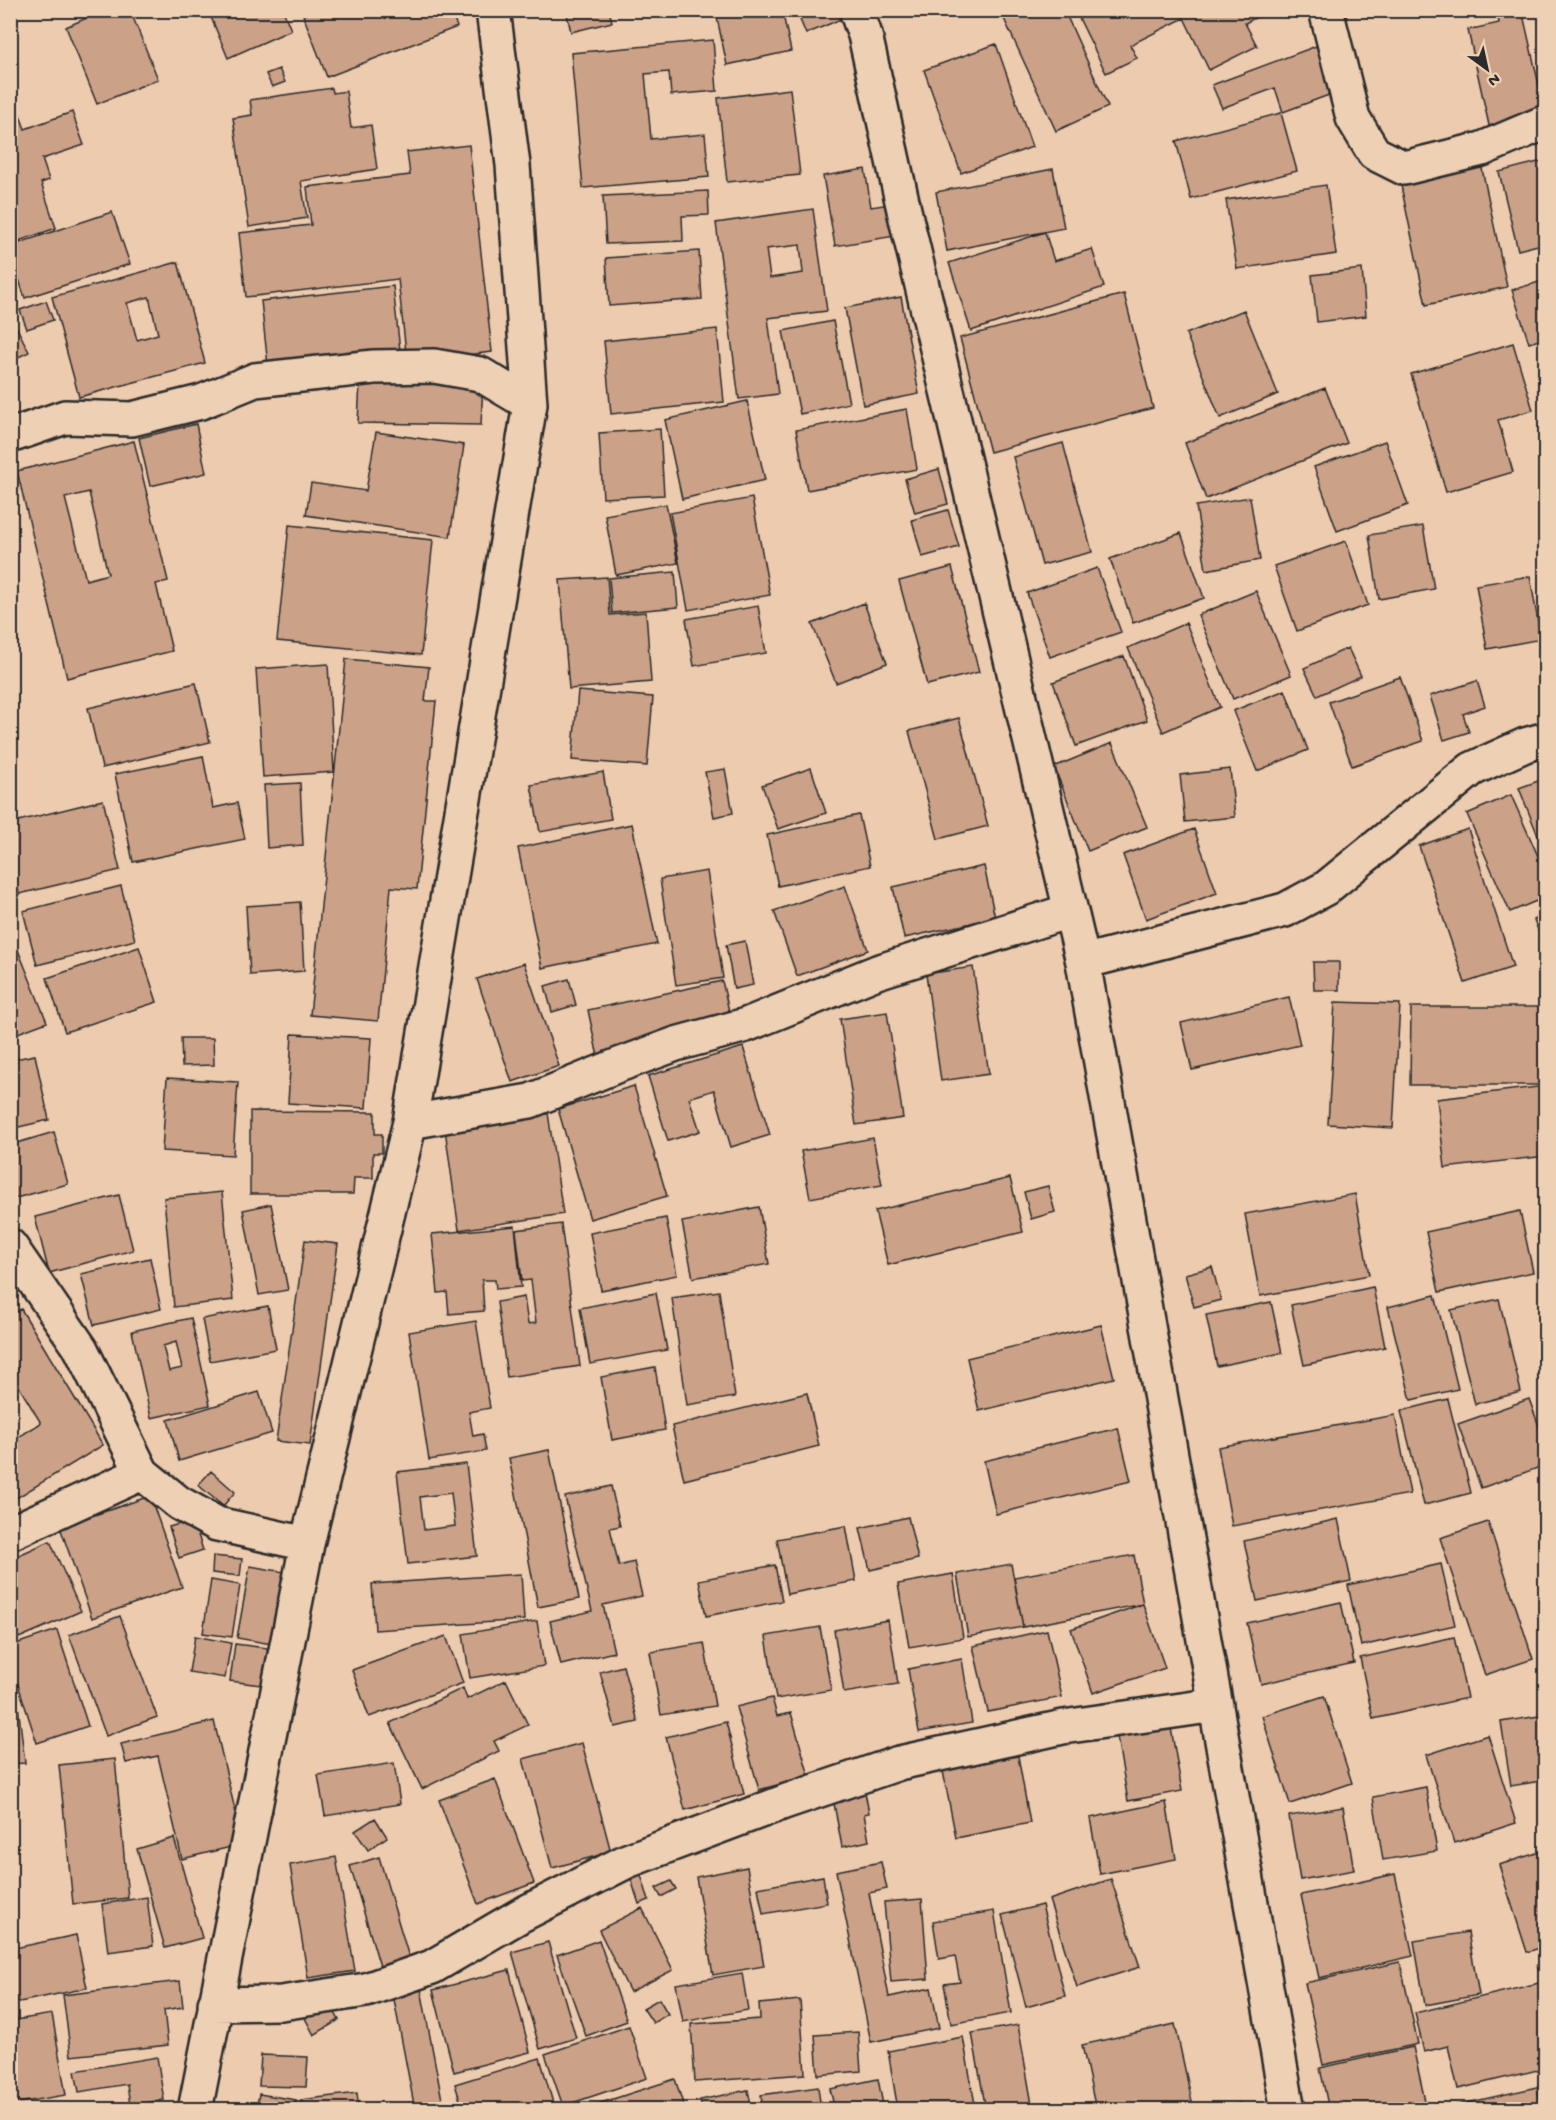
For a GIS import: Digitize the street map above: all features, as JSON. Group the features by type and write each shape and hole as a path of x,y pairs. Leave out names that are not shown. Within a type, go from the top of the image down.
{"street":[{"path":"195,2109 307,1544 410,1122 530,404 513,165 493,10"},
{"path":"855,10 865,35 1083,963 1288,2109"},
{"path":"1326,10 1353,118 1374,153 1404,168 1482,149 1545,122"},
{"path":"10,436 65,417 132,419 201,402 255,380 374,367 434,366 480,374 530,404"},
{"path":"1083,963 1285,910 1326,888 1472,770 1525,745 1545,739"},
{"path":"410,1122 530,1101 676,1044 746,1024 877,972 1069,911"},
{"path":"10,1246 81,1349 142,1473 179,1503 217,1524 307,1544"},
{"path":"10,1533 142,1473"},
{"path":"215,2004 281,2003 366,1989 432,1967 521,1915 627,1861 787,1801 899,1763 1063,1727 1216,1705"}],"building":[{"path":"105,10 130,10 158,79 97,104 66,27"},
{"path":"208,10 283,10 291,30 228,58"},
{"path":"314,10 451,10 457,27 327,77 303,15"},
{"path":"566,10 609,10 612,22 571,32"},
{"path":"727,10 782,10 791,51 727,65 716,13"},
{"path":"796,10 838,10 841,19 806,34"},
{"path":"1000,10 1064,10 1108,107 1056,131"},
{"path":"1075,10 1270,10 1245,23 1257,46 1209,70 1184,18 1130,45 1137,58 1106,73"},
{"path":"1497,10 1522,10 1546,116 1490,130 1468,30 1499,23"},
{"path":"713,40 717,91 671,95 669,72 645,74 651,139 705,134 709,177 583,188 571,53"},
{"path":"996,44 1032,147 961,173 924,70"},
{"path":"1319,45 1337,92 1283,112 1275,88 1222,108 1212,85"},
{"path":"279,69 285,82 272,87 266,74"},
{"path":"10,88 25,129 72,112 84,145 42,159 49,180 41,183 56,228 10,244"},
{"path":"332,88 333,93 346,91 351,128 371,125 377,169 301,181 307,218 249,227 233,118 252,115 250,100"},
{"path":"790,89 800,175 727,182 718,98"},
{"path":"1281,113 1297,171 1191,199 1176,141"},
{"path":"469,145 492,352 407,362 398,279 246,297 239,233 311,225 307,187 410,175 407,152"},
{"path":"1480,159 1507,287 1426,305 1399,176"},
{"path":"1546,160 1546,243 1518,250 1499,172"},
{"path":"865,169 871,207 890,204 895,236 835,246 823,176"},
{"path":"1053,169 1064,228 947,251 936,192"},
{"path":"1326,185 1336,254 1237,269 1226,200"},
{"path":"708,191 709,215 682,216 683,241 606,244 603,196"},
{"path":"813,209 827,311 768,318 778,394 739,399 716,223","holes":["800,245 803,273 770,278 766,249"]},
{"path":"112,212 130,264 25,298 10,246"},
{"path":"1045,232 1054,261 1092,249 1104,287 971,331 949,263"},
{"path":"699,251 702,299 609,306 606,258"},
{"path":"178,262 205,363 79,397 52,297","holes":["149,297 158,334 137,340 127,303"]},
{"path":"1362,269 1366,316 1317,322 1312,275"},
{"path":"1546,280 1546,338 1529,343 1512,290"},
{"path":"393,286 401,360 269,375 261,301"},
{"path":"1124,294 1153,408 990,452 960,338"},
{"path":"901,297 919,394 863,405 845,308"},
{"path":"46,301 53,320 27,329 20,310"},
{"path":"1244,310 1278,394 1220,418 1186,334"},
{"path":"10,314 29,352 10,361"},
{"path":"833,321 849,403 800,414 783,331"},
{"path":"717,329 724,402 611,414 604,341"},
{"path":"1513,343 1533,410 1498,420 1513,472 1446,492 1411,374"},
{"path":"360,381 483,383 481,425 358,423"},
{"path":"1325,388 1347,443 1206,499 1185,443"},
{"path":"747,401 765,480 682,499 665,420"},
{"path":"907,409 917,469 807,490 796,430"},
{"path":"196,424 206,473 150,486 139,438"},
{"path":"660,429 664,495 603,498 599,433"},
{"path":"376,432 464,445 450,537 306,515 311,483 366,491"},
{"path":"134,441 168,581 156,584 172,651 67,678 17,471","holes":["89,492 108,574 86,580 65,498"]},
{"path":"1385,441 1408,505 1337,531 1314,467"},
{"path":"1063,443 1092,552 1042,565 1013,457"},
{"path":"939,469 948,504 915,513 905,479"},
{"path":"1250,497 1260,560 1206,570 1196,506"},
{"path":"752,498 770,595 688,610 670,513"},
{"path":"666,504 678,563 616,575 605,515"},
{"path":"948,510 959,547 922,557 912,520"},
{"path":"289,525 433,540 421,655 277,641"},
{"path":"1423,526 1434,589 1379,599 1369,535"},
{"path":"1181,533 1204,598 1133,623 1110,559"},
{"path":"1346,541 1368,605 1297,631 1274,566"},
{"path":"952,567 979,672 927,685 899,581"},
{"path":"1097,568 1121,632 1050,657 1027,593"},
{"path":"675,572 678,607 612,613 609,578"},
{"path":"1530,576 1541,639 1487,649 1476,585"},
{"path":"607,577 610,615 646,612 651,682 569,689 560,580"},
{"path":"1256,591 1291,675 1233,699 1198,615"},
{"path":"864,603 887,663 836,683 812,624"},
{"path":"758,606 766,653 694,666 686,619"},
{"path":"1186,623 1220,707 1163,732 1128,648"},
{"path":"1348,648 1361,676 1317,696 1304,668"},
{"path":"1124,656 1147,720 1076,746 1053,682"},
{"path":"346,659 429,667 425,701 436,701 417,889 391,887 378,1021 310,1015"},
{"path":"328,664 334,772 263,777 256,669"},
{"path":"1400,677 1423,741 1352,766 1329,702"},
{"path":"1477,681 1485,706 1463,714 1469,732 1444,740 1430,696"},
{"path":"196,683 210,742 102,768 88,708"},
{"path":"1285,690 1308,750 1257,771 1233,711"},
{"path":"578,691 653,697 647,766 572,760"},
{"path":"959,718 988,826 938,839 909,731"},
{"path":"1112,743 1147,827 1088,851 1054,767"},
{"path":"203,756 213,808 237,803 245,839 133,862 115,774"},
{"path":"811,768 826,813 778,829 762,785"},
{"path":"725,769 733,813 714,817 705,772"},
{"path":"1230,769 1235,817 1185,822 1180,775"},
{"path":"603,772 611,819 540,832 531,785"},
{"path":"1546,778 1546,856 1519,788"},
{"path":"300,783 303,845 267,848 264,785"},
{"path":"1511,795 1546,874 1546,897 1510,912 1467,814"},
{"path":"103,800 120,870 19,894 10,856 10,823"},
{"path":"859,815 870,866 778,886 767,835"},
{"path":"632,824 657,944 542,968 518,848"},
{"path":"1194,829 1217,893 1146,919 1123,855"},
{"path":"1468,829 1513,967 1465,983 1419,846"},
{"path":"984,866 995,918 904,938 893,887"},
{"path":"707,871 723,978 676,985 660,879"},
{"path":"121,886 135,940 37,965 23,911"},
{"path":"845,886 868,950 797,976 774,911"},
{"path":"300,902 304,971 250,975 246,906"},
{"path":"1546,915 1546,950 1534,920"},
{"path":"10,930 47,1022 10,1036"},
{"path":"745,941 753,985 734,989 726,945"},
{"path":"139,947 157,1002 65,1032 47,978"},
{"path":"1313,962 1339,962 1339,990 1314,990"},
{"path":"524,963 559,1066 512,1082 477,979"},
{"path":"973,967 989,1074 941,1081 926,974"},
{"path":"569,979 576,1005 552,1012 545,986"},
{"path":"722,981 733,1028 598,1057 588,1010"},
{"path":"1289,997 1300,1045 1192,1070 1181,1023"},
{"path":"1335,1002 1400,1004 1393,1128 1328,1124"},
{"path":"1411,1007 1545,1007 1544,1085 1410,1085"},
{"path":"887,1012 903,1118 856,1125 840,1019"},
{"path":"292,1034 371,1038 366,1108 288,1103"},
{"path":"181,1038 213,1038 214,1065 182,1066"},
{"path":"743,1047 770,1135 731,1147 714,1090 689,1098 700,1131 668,1141 648,1076"},
{"path":"35,1055 49,1120 10,1129 10,1060"},
{"path":"167,1078 238,1082 233,1155 162,1151"},
{"path":"634,1086 667,1196 590,1219 558,1109"},
{"path":"1546,1086 1546,1156 1445,1168 1437,1099"},
{"path":"250,1111 375,1112 375,1134 382,1134 382,1153 373,1153 373,1178 354,1178 353,1194 250,1194"},
{"path":"548,1113 563,1214 459,1230 445,1129"},
{"path":"54,1132 68,1184 12,1199 10,1145"},
{"path":"873,1138 882,1185 810,1198 801,1151"},
{"path":"1010,1178 1023,1232 888,1265 875,1211"},
{"path":"1048,1186 1055,1212 1031,1219 1024,1192"},
{"path":"222,1192 233,1300 174,1307 164,1198"},
{"path":"1355,1194 1369,1275 1260,1296 1245,1214"},
{"path":"119,1195 133,1250 49,1273 35,1217"},
{"path":"271,1204 288,1290 259,1295 243,1210"},
{"path":"759,1207 769,1264 693,1278 682,1222"},
{"path":"1520,1211 1533,1272 1439,1292 1426,1232"},
{"path":"666,1218 677,1275 601,1290 590,1233"},
{"path":"561,1224 580,1366 507,1377 497,1302 524,1297 528,1324 536,1323 531,1280 522,1281 516,1230"},
{"path":"515,1226 521,1287 496,1289 495,1280 482,1280 484,1311 449,1314 447,1292 438,1293 432,1234"},
{"path":"305,1240 338,1244 310,1445 276,1441"},
{"path":"150,1258 161,1309 94,1325 81,1274"},
{"path":"1212,1267 1221,1300 1194,1307 1185,1274"},
{"path":"1373,1287 1385,1347 1304,1365 1291,1305"},
{"path":"719,1291 735,1397 687,1405 672,1298"},
{"path":"656,1293 667,1350 590,1364 580,1308"},
{"path":"1435,1295 1458,1389 1411,1400 1388,1307"},
{"path":"1499,1299 1521,1392 1475,1404 1451,1310"},
{"path":"1271,1302 1282,1353 1217,1366 1206,1315"},
{"path":"268,1306 276,1349 210,1361 202,1319"},
{"path":"21,1309 103,1445 10,1502 10,1434 14,1440 41,1423 10,1372 10,1315"},
{"path":"191,1318 210,1405 151,1418 132,1331","holes":["176,1342 182,1368 169,1371 163,1346"]},
{"path":"476,1321 490,1408 469,1412 473,1436 483,1434 486,1451 429,1460 409,1332"},
{"path":"1101,1325 1114,1378 979,1411 967,1358"},
{"path":"655,1367 665,1430 612,1440 601,1377"},
{"path":"259,1392 272,1433 179,1461 168,1420"},
{"path":"807,1393 819,1446 684,1480 672,1426"},
{"path":"1448,1399 1471,1493 1424,1505 1401,1411"},
{"path":"1529,1399 1546,1445 1546,1465 1481,1488 1458,1424"},
{"path":"1395,1415 1410,1494 1232,1526 1218,1447"},
{"path":"1118,1428 1131,1481 996,1514 984,1461"},
{"path":"549,1450 579,1599 538,1607 509,1458"},
{"path":"466,1464 477,1556 408,1564 397,1472","holes":["451,1493 455,1526 424,1530 420,1497"]},
{"path":"211,1471 235,1492 223,1506 198,1485"},
{"path":"611,1486 620,1526 610,1528 619,1566 634,1562 642,1596 603,1605 614,1652 561,1665 550,1621 592,1611 565,1497"},
{"path":"150,1496 182,1587 92,1618 60,1527"},
{"path":"908,1517 918,1559 870,1570 860,1528"},
{"path":"1338,1519 1351,1581 1257,1601 1244,1541"},
{"path":"193,1520 203,1550 179,1558 169,1527"},
{"path":"1488,1522 1533,1659 1485,1675 1440,1538"},
{"path":"846,1526 856,1581 787,1594 777,1539"},
{"path":"50,1541 81,1611 19,1638 10,1620 10,1559"},
{"path":"1134,1555 1143,1604 1023,1627 1014,1577"},
{"path":"213,1556 242,1559 240,1576 212,1573"},
{"path":"1011,1564 1023,1627 968,1637 957,1574"},
{"path":"1441,1564 1455,1625 1361,1646 1348,1585"},
{"path":"775,1565 782,1601 706,1616 699,1580"},
{"path":"250,1566 290,1573 277,1645 237,1638"},
{"path":"521,1574 524,1620 375,1630 372,1584"},
{"path":"953,1574 963,1638 909,1647 898,1584"},
{"path":"211,1580 240,1585 232,1637 203,1633"},
{"path":"1341,1602 1354,1663 1261,1684 1247,1623"},
{"path":"1143,1604 1165,1668 1093,1693 1071,1629"},
{"path":"120,1616 157,1717 106,1736 69,1635"},
{"path":"888,1620 898,1684 844,1693 834,1630"},
{"path":"537,1621 544,1666 470,1678 463,1634"},
{"path":"820,1627 831,1690 776,1699 766,1636"},
{"path":"57,1630 88,1726 37,1743 10,1660 10,1646"},
{"path":"1047,1630 1062,1697 988,1712 973,1646"},
{"path":"195,1636 231,1643 225,1678 189,1672"},
{"path":"446,1636 463,1683 369,1717 352,1670"},
{"path":"1454,1637 1467,1698 1373,1719 1360,1658"},
{"path":"704,1643 715,1706 661,1715 650,1652"},
{"path":"235,1644 274,1649 269,1686 230,1681"},
{"path":"962,1659 972,1723 919,1732 908,1669"},
{"path":"623,1666 638,1722 615,1727 600,1672"},
{"path":"506,1680 528,1725 494,1741 499,1751 422,1789 390,1723 463,1688 467,1699"},
{"path":"1324,1696 1352,1783 1290,1804 1262,1716"},
{"path":"772,1698 777,1716 791,1713 809,1776 759,1790 736,1707"},
{"path":"18,1705 25,1763 10,1764 10,1706"},
{"path":"1546,1715 1546,1780 1511,1786 1501,1722"},
{"path":"214,1721 243,1844 182,1859 158,1756 126,1763 121,1744"},
{"path":"726,1722 744,1794 685,1810 666,1737"},
{"path":"1171,1728 1182,1791 1128,1801 1117,1737"},
{"path":"1488,1735 1516,1823 1454,1843 1426,1755"},
{"path":"582,1743 611,1852 552,1868 523,1759"},
{"path":"1018,1756 1030,1823 956,1838 943,1771"},
{"path":"115,1759 128,1898 73,1904 59,1765"},
{"path":"394,1763 400,1804 325,1816 318,1775"},
{"path":"495,1779 534,1883 478,1904 439,1800"},
{"path":"1426,1787 1437,1851 1383,1860 1373,1797"},
{"path":"865,1792 869,1813 864,1814 869,1841 842,1847 833,1798"},
{"path":"1166,1802 1176,1859 1100,1874 1090,1818"},
{"path":"1343,1807 1354,1870 1300,1880 1289,1816"},
{"path":"375,1818 387,1837 368,1850 355,1831"},
{"path":"174,1838 202,1938 165,1948 137,1849"},
{"path":"1546,1850 1546,1946 1527,1952 1499,1865"},
{"path":"336,1857 355,1971 308,1978 290,1865"},
{"path":"379,1857 411,1964 382,1973 350,1866"},
{"path":"881,1862 887,1889 869,1893 889,1997 931,1988 939,2028 871,2042 836,1871"},
{"path":"747,1867 764,1966 713,1975 696,1877"},
{"path":"639,1869 649,1900 639,1904 629,1873"},
{"path":"1395,1874 1413,1956 1319,1978 1301,1895"},
{"path":"823,1876 827,1903 763,1914 758,1888"},
{"path":"1111,1879 1140,1967 1077,1987 1049,1900"},
{"path":"671,1881 676,1889 661,1897 656,1888"},
{"path":"147,1897 153,1946 108,1952 102,1904"},
{"path":"922,1899 928,1979 891,1982 884,1902"},
{"path":"1042,1905 1065,1996 1026,2007 1002,1915"},
{"path":"642,1908 673,1970 630,1992 599,1930"},
{"path":"994,1911 1011,2013 951,2024 944,1984 960,1982 955,1956 939,1959 933,1921"},
{"path":"1468,1932 1479,1995 1425,2005 1414,1941"},
{"path":"76,1935 87,1988 10,2004 10,1949"},
{"path":"599,1940 627,2021 586,2036 557,1955"},
{"path":"548,1942 576,2038 540,2049 512,1952"},
{"path":"1400,1962 1418,2044 1323,2065 1305,1983"},
{"path":"1546,1962 1546,1993 1537,1965"},
{"path":"509,1970 530,2052 454,2072 433,1990"},
{"path":"742,1973 748,2010 683,2022 676,1984"},
{"path":"180,1981 183,2007 164,2010 168,2045 71,2056 63,1995"},
{"path":"1539,1983 1546,2010 1546,2068 1458,2089 1448,2046 1424,2052 1415,2013"},
{"path":"420,1984 443,2105 415,2110 392,1989"},
{"path":"659,1999 668,2014 653,2023 643,2008"},
{"path":"800,2000 805,2074 695,2082 691,2024 760,2019 759,2004"},
{"path":"330,2004 339,2020 314,2035 305,2018"},
{"path":"52,2014 66,2095 18,2103 10,2057 10,2021"},
{"path":"1175,2024 1193,2106 1176,2110 1096,2110 1082,2045"},
{"path":"1018,2025 1033,2110 986,2110 972,2033"},
{"path":"629,2026 647,2078 563,2106 545,2054"},
{"path":"858,2032 861,2071 818,2075 815,2035"},
{"path":"963,2037 976,2110 898,2110 888,2051"},
{"path":"1413,2047 1427,2110 1329,2110 1320,2068"},
{"path":"261,2055 308,2057 306,2087 259,2086"},
{"path":"157,2057 164,2100 130,2105 127,2084 79,2092 75,2071"},
{"path":"540,2058 555,2110 463,2110 455,2084"},
{"path":"675,2079 685,2110 579,2110"},
{"path":"878,2079 884,2110 835,2110 830,2089"},
{"path":"818,2087 821,2110 763,2110 761,2095"},
{"path":"1537,2087 1542,2110 1444,2110 1444,2108"},
{"path":"748,2090 752,2110 702,2110 700,2100"},
{"path":"357,2093 359,2110 302,2110 301,2100"},
{"path":"259,2094 296,2100 295,2110 256,2110"},
{"path":"1240,2103 1242,2110 1213,2110"}]}
